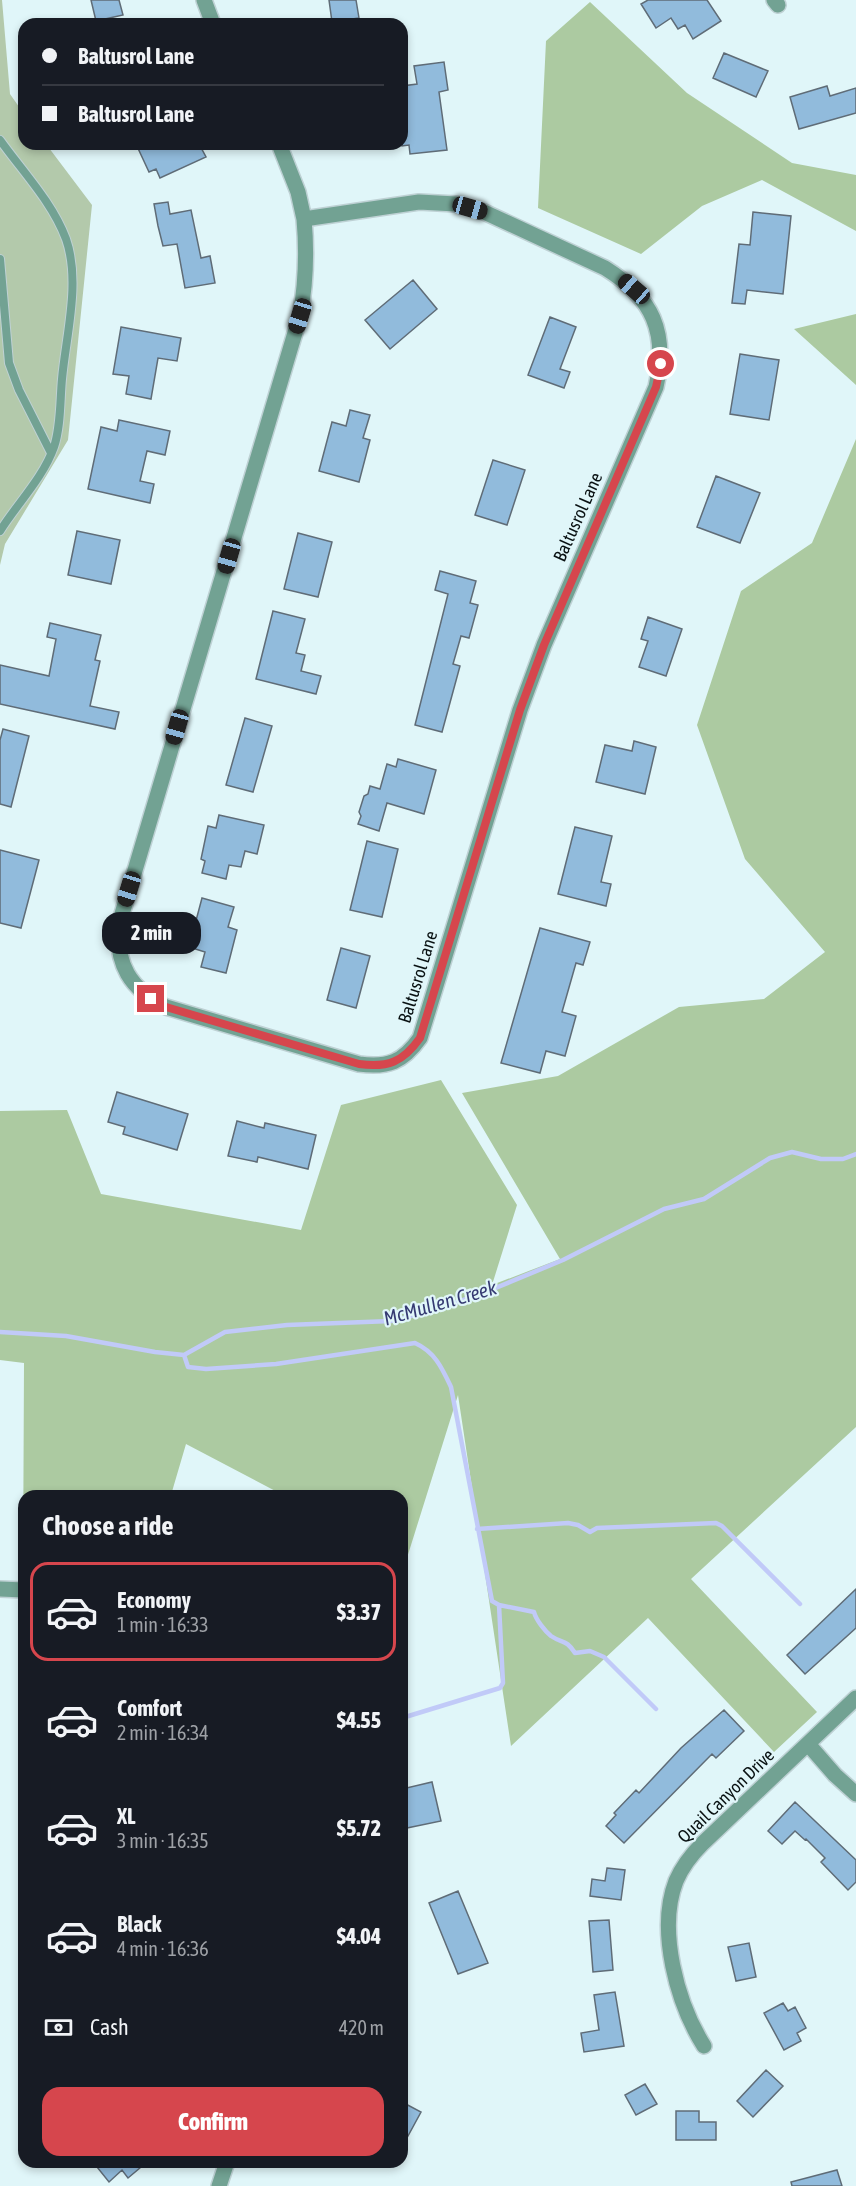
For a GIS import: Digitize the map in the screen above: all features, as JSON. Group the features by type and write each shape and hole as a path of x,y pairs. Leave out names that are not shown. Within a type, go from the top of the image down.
{"street":[{"path":"204,0 211,18"},
{"name":"Baltusrol Lane","path":"281,150 298,192 304,219 307,249 300,316 119,924 117,940 127,974 138,988 151,999 166,1007 359,1064 385,1065 398,1061 420,1038 520,710 544,645 656,387 661,364 661,348 652,315 634,289 622,279 605,268 484,212 456,204 428,202 304,219"},
{"path":"0,1590 18,1590"},
{"name":"Quail Canyon Drive","path":"704,2046 684,2007 676,1979 669,1925 676,1881 694,1851 856,1698"},
{"path":"808,1744 835,1775 856,1794"},
{"path":"219,2186 225,2168"}],"lane":[{"path":"0,140 48,204 66,239 72,290 56,439 40,474 0,531"},
{"path":"0,259 9,363 13,376 51,453"}],"green space":[{"path":"0,0 2,0 10,94 18,105 18,150 51,150 92,205 68,440 5,544 0,565"},
{"path":"590,2 687,93 792,163 856,175 856,231 762,180 702,206 641,254 538,208 546,41"},
{"path":"856,314 856,385 794,329"},
{"path":"856,439 856,1427 691,1579 817,1712 774,1752 648,1618 511,1746 458,1395 408,1555 408,1490 273,1490 186,1444 172,1490 23,1490 24,1363 0,1360 0,1111 67,1110 101,1194 301,1230 341,1105 441,1080 517,1205 492,1285 560,1259 462,1093 558,1076 679,1007 764,999 825,952 745,859 697,725 741,591 812,543"}],"building":[{"path":"91,0 119,0 123,15 95,18"},
{"path":"329,0 356,0 359,18 331,18"},
{"path":"648,0 707,0 721,21 693,39 685,25 678,29 671,18 656,28 641,4"},
{"path":"724,53 768,71 756,97 713,78"},
{"path":"444,62 448,90 439,92 447,150 410,154 408,85 417,84 414,66"},
{"path":"827,86 830,96 856,88 856,113 799,129 790,97"},
{"path":"139,150 202,150 206,157 160,178 156,169 149,172"},
{"path":"168,202 170,214 191,210 201,258 210,256 215,283 185,288 177,244 163,246 158,226 154,204"},
{"path":"753,212 791,216 783,294 747,290 745,304 732,303 739,244 750,245"},
{"path":"413,280 437,309 390,349 365,320"},
{"path":"550,317 576,327 560,369 570,372 564,388 528,375"},
{"path":"121,327 181,338 177,361 158,358 151,399 126,394 129,376 113,374"},
{"path":"740,354 779,360 769,420 730,414"},
{"path":"350,410 370,415 363,438 370,440 359,482 319,471 332,422 346,426"},
{"path":"119,420 170,431 165,455 147,451 140,481 154,484 150,503 88,489 101,427 117,431"},
{"path":"493,460 525,470 507,525 475,515"},
{"path":"716,476 760,493 740,543 697,527"},
{"path":"77,531 120,540 111,584 68,575"},
{"path":"298,533 332,542 318,597 284,589"},
{"path":"440,571 476,581 470,603 478,605 469,638 461,636 453,664 460,666 442,732 415,725 448,594 435,590"},
{"path":"273,611 305,619 296,653 305,655 301,671 321,676 316,694 256,679"},
{"path":"648,617 682,629 666,676 639,667 648,641 641,639"},
{"path":"50,623 101,635 95,660 100,661 90,706 119,712 115,729 0,704 0,665 49,676 56,639 47,637"},
{"path":"245,718 272,726 253,792 226,785"},
{"path":"3,729 29,736 11,807 0,804 0,740"},
{"path":"634,741 656,747 645,794 596,782 605,745 632,751"},
{"path":"398,759 436,770 424,814 387,803 379,831 358,824 364,796 368,794 370,786 380,789 387,764 396,767"},
{"path":"219,815 264,825 257,854 245,851 241,867 229,865 226,879 202,873 205,861 201,859 208,826 216,828"},
{"path":"575,827 612,836 601,882 611,884 606,906 558,894"},
{"path":"367,841 398,849 382,917 350,910"},
{"path":"0,850 39,860 21,928 0,923"},
{"path":"202,898 234,907 228,927 237,930 226,973 201,967 205,952 189,947"},
{"path":"540,928 590,942 583,965 576,963 562,1012 576,1016 565,1056 546,1051 540,1073 501,1063"},
{"path":"341,948 370,956 356,1008 327,1000"},
{"path":"117,1092 188,1114 177,1150 123,1134 125,1127 108,1122"},
{"path":"237,1121 264,1128 265,1123 316,1135 308,1169 258,1157 257,1162 228,1156"},
{"path":"856,1589 856,1628 805,1674 787,1655"},
{"path":"724,1710 744,1731 716,1758 712,1754 624,1843 606,1826 616,1815 614,1813 636,1790 639,1793 681,1748"},
{"path":"432,1782 441,1821 408,1828 408,1788"},
{"path":"795,1802 856,1860 856,1882 848,1890 821,1862 825,1858 806,1839 795,1831 782,1844 768,1831"},
{"path":"607,1868 625,1870 621,1900 590,1896 592,1879 605,1881"},
{"path":"458,1891 488,1963 458,1974 429,1903"},
{"path":"609,1920 613,1970 593,1972 589,1921"},
{"path":"749,1943 756,1977 736,1981 728,1947"},
{"path":"615,1992 624,2046 584,2052 581,2033 599,2030 594,1995"},
{"path":"783,2003 788,2011 795,2007 806,2028 797,2033 801,2041 784,2050 764,2013"},
{"path":"766,2070 783,2086 753,2117 737,2101"},
{"path":"645,2084 657,2104 636,2115 625,2095"},
{"path":"408,2105 421,2112 408,2136"},
{"path":"676,2111 699,2111 699,2122 716,2122 716,2140 676,2140"},
{"path":"98,2168 140,2168 128,2178 122,2170 109,2182"},
{"path":"837,2170 842,2186 792,2186 791,2182"}],"waterway":[{"name":"McMullen Creek","path":"0,1332 66,1336 184,1355 225,1332 287,1325 391,1321 431,1311 481,1294 563,1260 664,1209 704,1199 770,1158 792,1152 821,1159 843,1159 856,1154"},
{"path":"184,1355 188,1367 206,1369 276,1364 415,1343 428,1351 441,1367 451,1387 492,1601 499,1605 534,1612 549,1634 567,1644 575,1653 590,1651 604,1657 656,1709"},
{"path":"477,1529 568,1523 578,1525 590,1532 597,1528 716,1523 722,1526 800,1604"},
{"path":"408,1716 500,1688 503,1683 499,1605"}],"route":[{"path":"151,999 166,1007 359,1064 385,1065 398,1061 412,1048 420,1038 520,710 576,569 656,387 661,364"}]}
